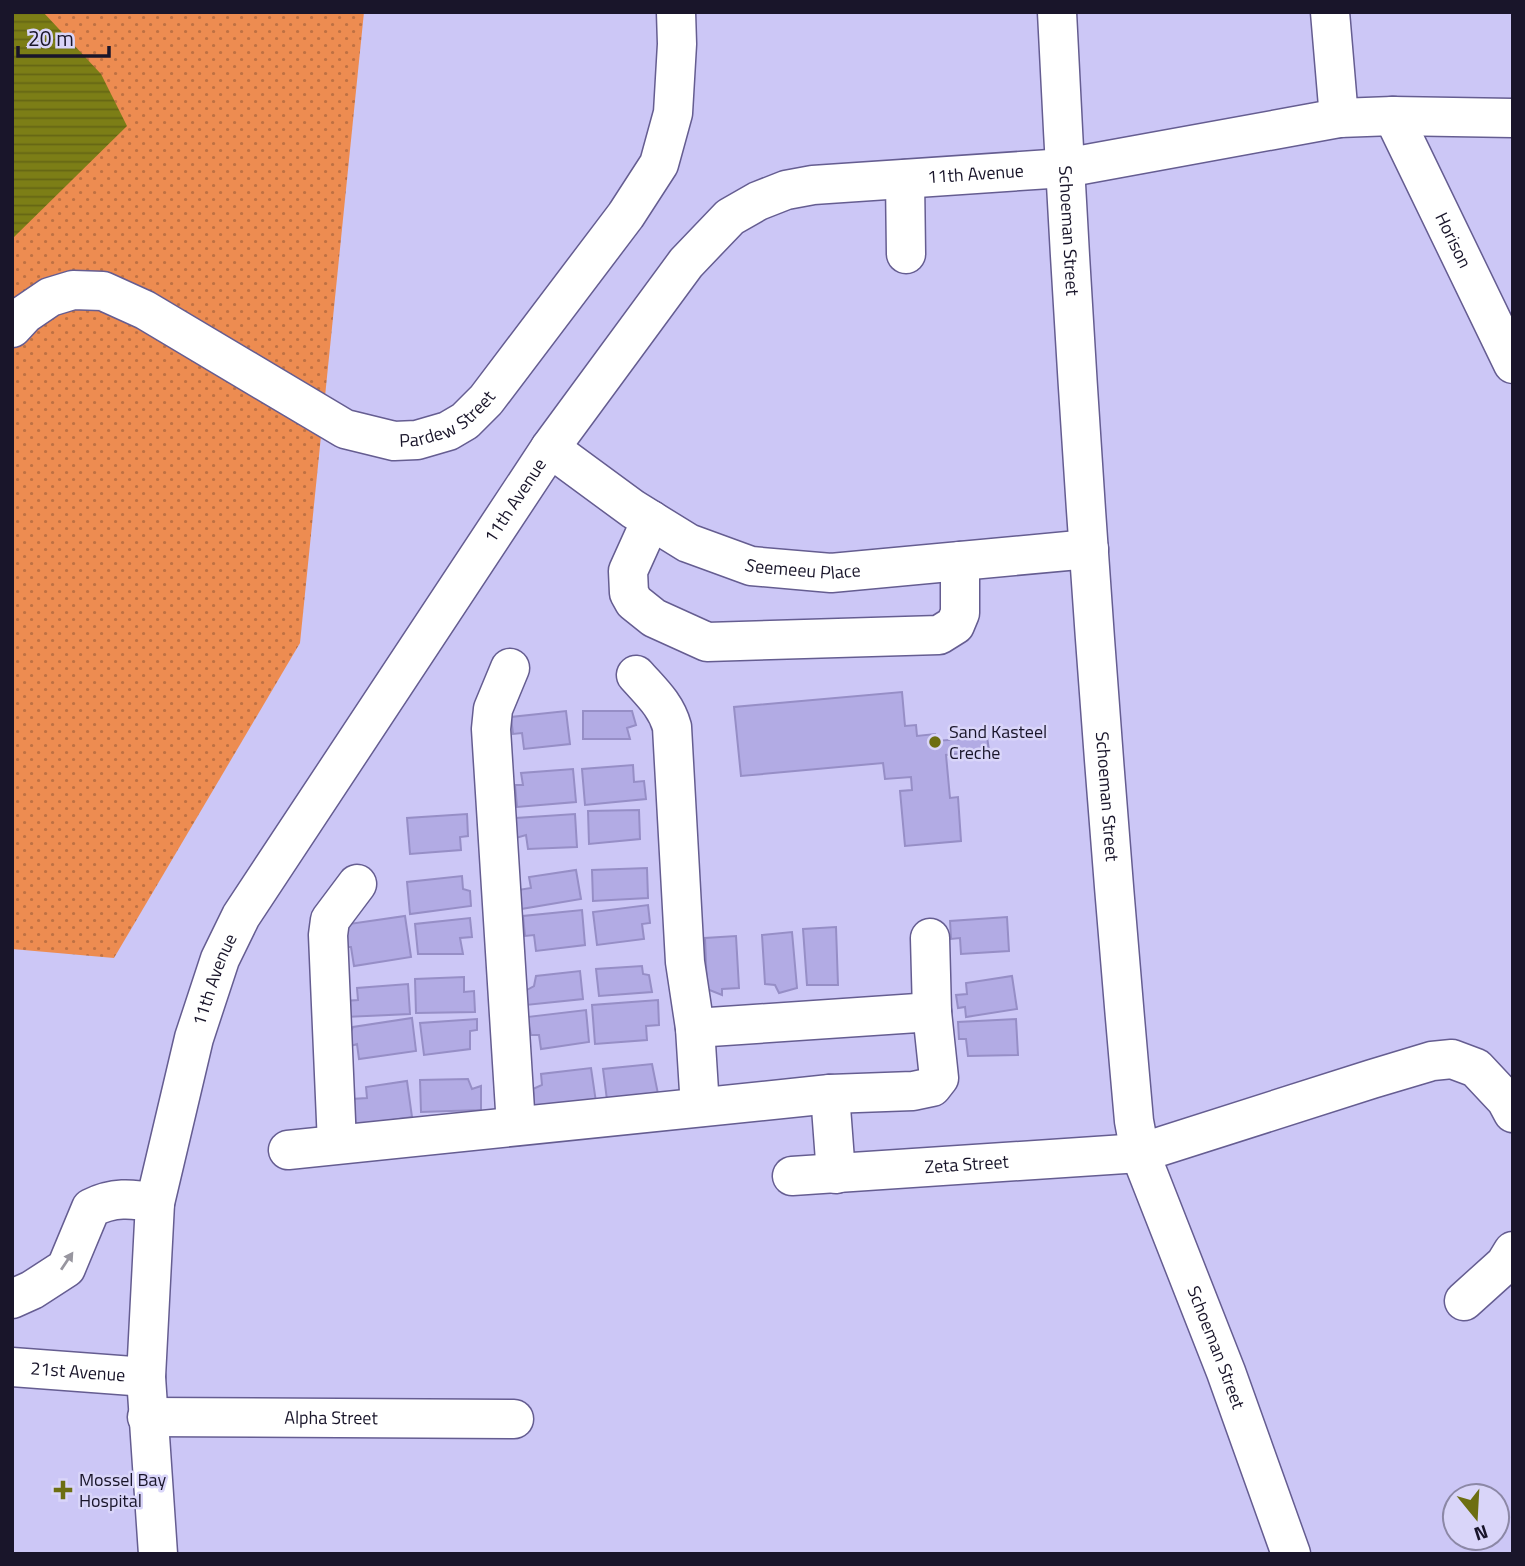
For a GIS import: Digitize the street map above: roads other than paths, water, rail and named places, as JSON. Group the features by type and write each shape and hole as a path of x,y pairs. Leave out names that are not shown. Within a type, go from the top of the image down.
{"street":[{"name":"Pardew Street","path":"12,328 25,314 50,297 73,290 103,291 145,310 345,429 394,442 417,440 449,431 465,421 486,400 626,215 659,164 673,113 676,12"},
{"name":"Schoeman Street","path":"1058,12 1089,550 1134,1121 1140,1153 1226,1372 1291,1554"},
{"path":"1330,12 1339,118"},
{"name":"Horison","path":"1394,116 1513,364"},
{"name":"11th Avenue","path":"158,1554 146,1377 155,1203 194,1038 220,959 241,916 550,448 686,263 730,218 758,201 786,190 813,185 1065,168 1339,118 1513,118"},
{"path":"905,179 906,254"},
{"name":"Seemeeu Place","path":"550,448 650,520 688,543 751,566 831,573 1089,550"},
{"path":"650,520 628,571 629,593 634,602 654,618 708,642 939,635 955,625 960,613 960,561"},
{"path":"510,668 493,709 491,729 516,1126"},
{"path":"636,675 668,712 672,727 685,962 695,1028 700,1107"},
{"path":"337,1144 328,935 330,920 357,884"},
{"path":"288,1150 830,1094 914,1091 932,1087 939,1078 932,1012 930,938"},
{"path":"695,1028 932,1012"},
{"name":"Zeta Street","path":"792,1176 1140,1153 1432,1061 1452,1059 1476,1068 1506,1100 1513,1113"},
{"path":"830,1094 836,1174"},
{"path":"12,1299 32,1290 65,1268 91,1208 104,1202 131,1198 155,1203"},
{"path":"1464,1301 1505,1264 1513,1251"},
{"name":"21st Avenue","path":"12,1367 146,1377"},
{"name":"Alpha Street","path":"147,1417 514,1419"}],"place":[{"name":"Sand Kasteel Creche","path":"935,742"},
{"name":"Mossel Bay Hospital","path":"63,1490"}]}
